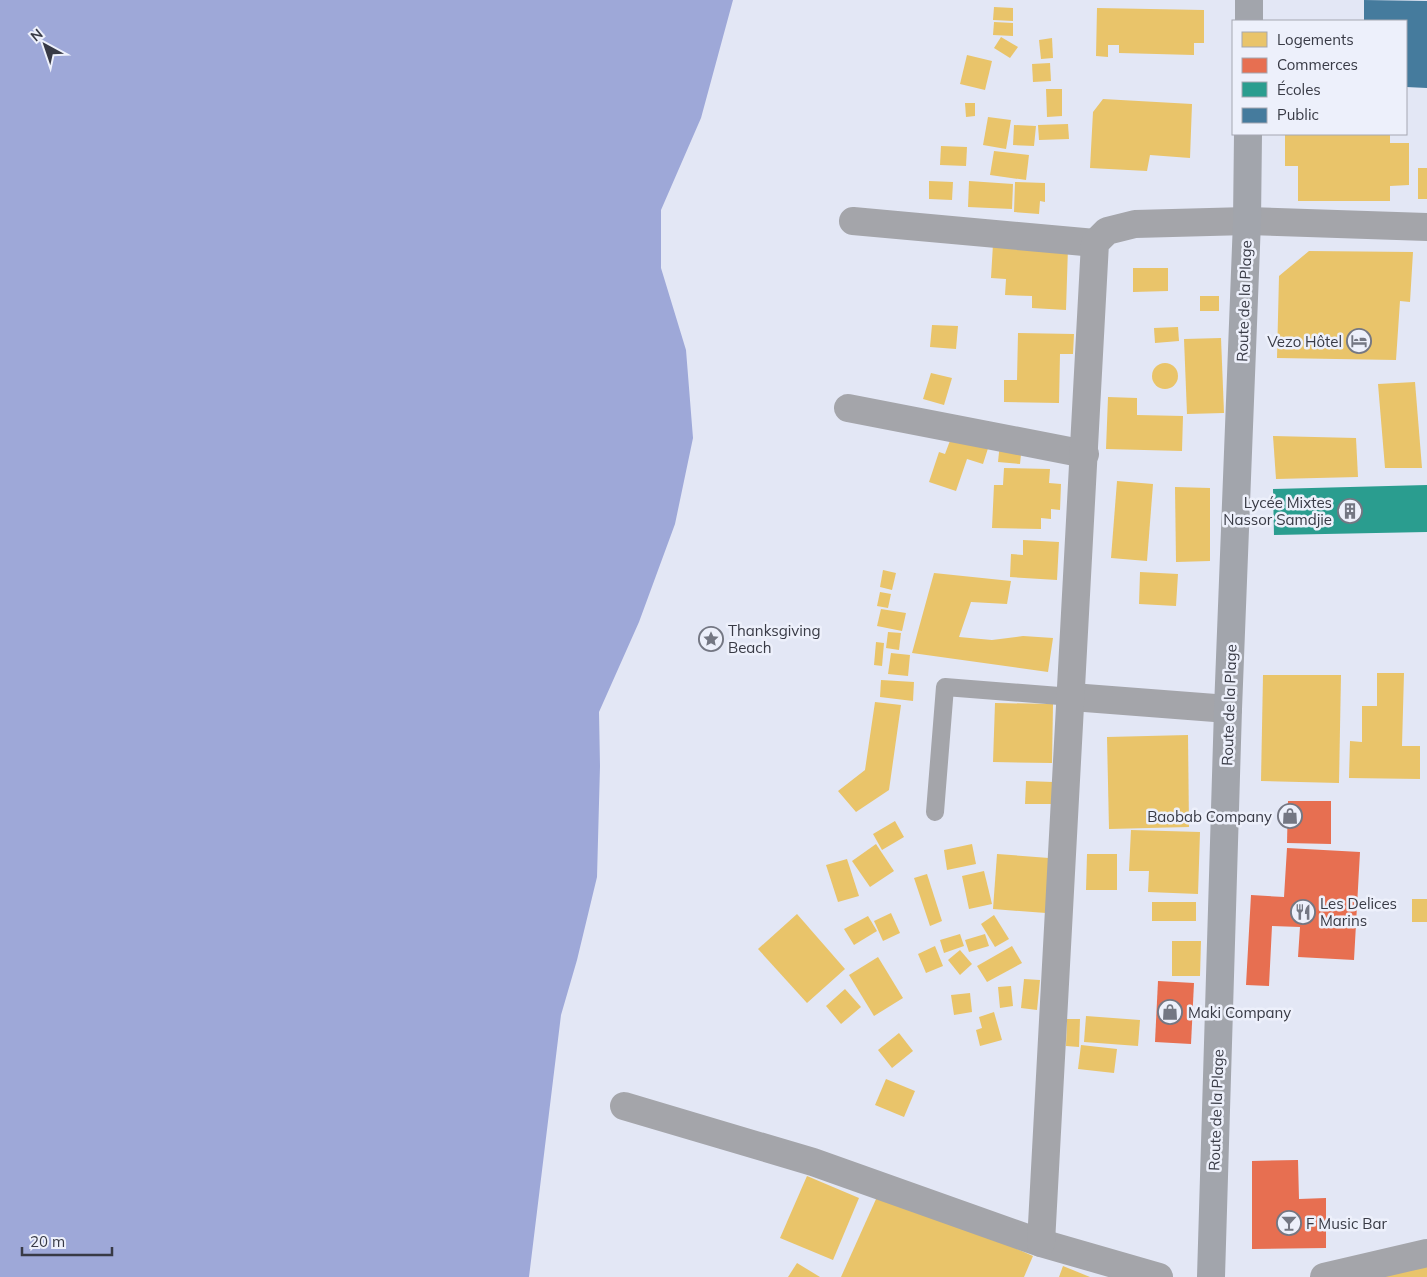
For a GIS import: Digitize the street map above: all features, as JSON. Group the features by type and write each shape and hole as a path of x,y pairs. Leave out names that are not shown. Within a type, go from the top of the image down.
{"main road":[{"path":"1249,0 1249,20"},
{"name":"Route de la Plage","path":"1211,1277 1228,709 1247,222 1248,135"}],"street":[{"path":"853,221 1095,243"},
{"path":"1041,1244 1095,243 1107,232 1135,224 1247,222 1427,227"},
{"path":"848,408 1085,454"},
{"path":"1072,697 1228,709"},
{"path":"624,1106 813,1162 1041,1244 1159,1277"},
{"path":"1324,1277 1427,1253"}],"lane":[{"path":"935,812 946,687 1072,697"}],"water":[{"path":"0,0 733,0 701,118 661,210 661,268 686,350 693,438 675,524 639,622 599,712 600,766 597,877 577,960 561,1015 529,1277 0,1277"}],"building: Logements":[{"path":"994,7 1013,8 1013,21 993,20"},
{"path":"1097,8 1204,10 1204,43 1194,43 1194,55 1119,53 1119,45 1108,45 1108,57 1096,56"},
{"path":"994,22 1013,23 1013,36 993,35"},
{"path":"1001,37 1018,47 1010,58 994,48"},
{"path":"1052,38 1053,58 1041,59 1039,40"},
{"path":"967,55 992,61 985,90 960,84"},
{"path":"1050,63 1051,81 1033,82 1032,64"},
{"path":"1046,89 1062,89 1062,116 1047,117"},
{"path":"1103,99 1192,104 1190,158 1150,155 1147,171 1090,168 1093,112"},
{"path":"965,103 975,103 975,116 966,117"},
{"path":"988,117 1011,120 1006,149 983,145"},
{"path":"1068,124 1069,139 1039,140 1038,125"},
{"path":"1014,125 1036,126 1034,146 1013,145"},
{"path":"1285,135 1390,135 1390,143 1409,143 1409,185 1390,186 1390,201 1298,201 1298,166 1285,166"},
{"path":"941,146 967,147 966,166 940,165"},
{"path":"994,151 1029,155 1026,180 990,175"},
{"path":"1418,168 1427,168 1427,199 1418,199"},
{"path":"929,181 953,182 952,200 929,199"},
{"path":"969,181 1013,184 1012,209 968,207"},
{"path":"1015,182 1045,183 1045,202 1040,201 1039,214 1014,212"},
{"path":"993,244 1068,247 1066,310 1032,308 1032,296 1005,295 1006,279 991,278"},
{"path":"1309,251 1413,252 1410,302 1400,301 1396,360 1277,358 1279,276"},
{"path":"1133,268 1168,268 1168,291 1133,292"},
{"path":"1200,296 1219,296 1219,311 1200,311"},
{"path":"932,325 958,326 956,349 930,347"},
{"path":"1178,327 1179,341 1155,343 1154,328"},
{"path":"1018,333 1074,334 1073,354 1060,354 1059,403 1004,402 1004,380 1017,380"},
{"path":"1221,338 1224,413 1187,414 1184,339"},
{"path":"1165,363 1174,367 1178,376 1174,385 1165,389 1156,385 1152,376 1156,367"},
{"path":"931,373 952,378 944,405 923,399"},
{"path":"1415,382 1422,468 1385,468 1378,384"},
{"path":"1108,397 1137,398 1137,415 1183,416 1182,451 1106,449"},
{"path":"954,430 990,442 983,464 967,459 956,491 929,482 939,452 945,454"},
{"path":"1273,436 1356,438 1358,477 1276,479"},
{"path":"1000,443 1022,445 1020,464 998,462"},
{"path":"1004,468 1050,469 1049,483 1061,484 1060,510 1051,509 1051,519 1041,518 1041,529 992,528 994,485 1003,485"},
{"path":"1117,481 1153,484 1147,561 1111,558"},
{"path":"1175,487 1210,488 1210,561 1176,562"},
{"path":"1023,540 1059,542 1057,580 1010,577 1011,554 1023,555"},
{"path":"883,570 896,573 892,590 880,587"},
{"path":"1140,572 1178,574 1176,606 1139,604"},
{"path":"934,573 1011,581 1007,604 971,602 959,637 992,640 1023,636 1053,638 1048,672 912,653"},
{"path":"880,592 891,594 888,608 877,606"},
{"path":"881,609 906,613 902,631 877,626"},
{"path":"888,632 901,633 899,650 886,648"},
{"path":"876,642 884,643 882,666 874,665"},
{"path":"891,653 910,655 908,676 888,674"},
{"path":"1377,673 1404,673 1402,746 1420,746 1420,779 1349,778 1350,741 1362,742 1362,706 1377,706"},
{"path":"1263,675 1341,675 1339,783 1261,781"},
{"path":"881,680 914,682 913,701 880,697"},
{"path":"875,702 901,705 889,790 856,812 838,791 865,770"},
{"path":"995,703 1053,704 1052,763 993,762"},
{"path":"1188,735 1189,827 1109,829 1107,737"},
{"path":"1026,781 1053,782 1052,804 1025,804"},
{"path":"895,821 904,837 882,850 873,834"},
{"path":"1131,830 1200,832 1198,894 1148,892 1149,871 1129,871"},
{"path":"876,844 894,871 870,887 852,861"},
{"path":"972,844 976,864 947,870 944,850"},
{"path":"997,854 1049,858 1046,913 993,909"},
{"path":"1087,854 1117,854 1117,890 1086,890"},
{"path":"847,859 859,896 838,902 826,865"},
{"path":"984,871 992,904 969,909 962,876"},
{"path":"927,874 942,921 930,926 914,878"},
{"path":"1412,899 1427,899 1427,922 1412,922"},
{"path":"1152,902 1196,902 1196,921 1152,921"},
{"path":"891,913 900,933 883,941 874,921"},
{"path":"797,914 845,969 807,1003 758,949"},
{"path":"994,915 1009,939 995,947 981,924"},
{"path":"868,916 877,931 854,945 844,929"},
{"path":"960,934 964,946 944,953 940,940"},
{"path":"985,934 989,946 969,952 965,940"},
{"path":"1172,941 1201,941 1200,976 1172,976"},
{"path":"935,946 943,966 926,973 918,954"},
{"path":"1012,946 1022,963 987,982 977,966"},
{"path":"960,950 972,964 960,975 948,960"},
{"path":"878,957 903,998 874,1016 849,975"},
{"path":"1024,979 1040,980 1037,1010 1021,1008"},
{"path":"1011,986 1013,1006 1000,1008 998,987"},
{"path":"845,989 861,1007 841,1024 826,1006"},
{"path":"970,993 972,1012 954,1015 951,995"},
{"path":"994,1012 1002,1040 980,1046 976,1030 982,1028 979,1017"},
{"path":"1086,1016 1140,1020 1138,1046 1084,1042"},
{"path":"1067,1019 1080,1019 1079,1047 1066,1046"},
{"path":"899,1033 913,1051 892,1068 878,1050"},
{"path":"1081,1045 1117,1049 1114,1073 1078,1069"},
{"path":"886,1079 915,1091 904,1117 875,1105"},
{"path":"807,1176 859,1198 833,1260 780,1238"},
{"path":"881,1188 1033,1256 1024,1277 841,1277"},
{"path":"1427,1259 1427,1277 1351,1277"},
{"path":"797,1263 820,1277 788,1277"},
{"path":"1063,1266 1090,1277 1059,1277"}],"building: Commerces":[{"path":"1288,801 1331,801 1331,844 1287,843"},
{"name":"Les Delices Marins","path":"1287,848 1360,852 1354,960 1298,957 1300,927 1272,926 1269,986 1246,985 1251,895 1284,897"},
{"path":"1158,981 1194,983 1191,1044 1155,1042"},
{"name":"F Music Bar","path":"1298,1160 1299,1199 1326,1198 1326,1248 1252,1249 1252,1161"}],"building: Écoles":[{"name":"Lycée Mixtes Nassor Samdjie","path":"1427,485 1427,532 1274,535 1273,489"}],"building: Public":[{"path":"1364,0 1427,1 1427,88 1407,87 1407,20 1364,20"}],"place":[{"name":"Vezo Hôtel","path":"1359,341"},
{"name":"Lycée Mixtes Nassor Samdjie","path":"1350,511"},
{"name":"Thanksgiving Beach","path":"711,639"},
{"name":"Baobab Company","path":"1290,816"},
{"name":"Les Delices Marins","path":"1303,912"},
{"name":"Maki Company","path":"1170,1012"},
{"name":"F Music Bar","path":"1289,1223"}]}
